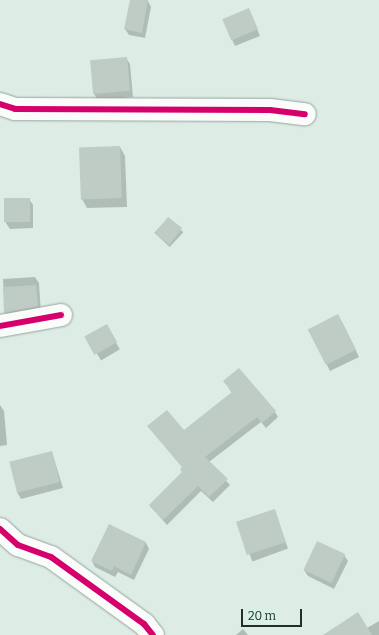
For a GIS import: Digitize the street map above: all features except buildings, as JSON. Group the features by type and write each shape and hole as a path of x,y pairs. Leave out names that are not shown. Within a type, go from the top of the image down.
{"street":[{"path":"0,104 15,109 270,110 305,114"},
{"path":"0,326 61,316"},
{"path":"0,528 18,545 50,557 144,624 153,635"}],"cycle path":[{"path":"0,104 15,109 270,110 305,114"},
{"path":"0,326 61,315"},
{"path":"0,529 18,545 51,557 144,624 153,635"}]}
